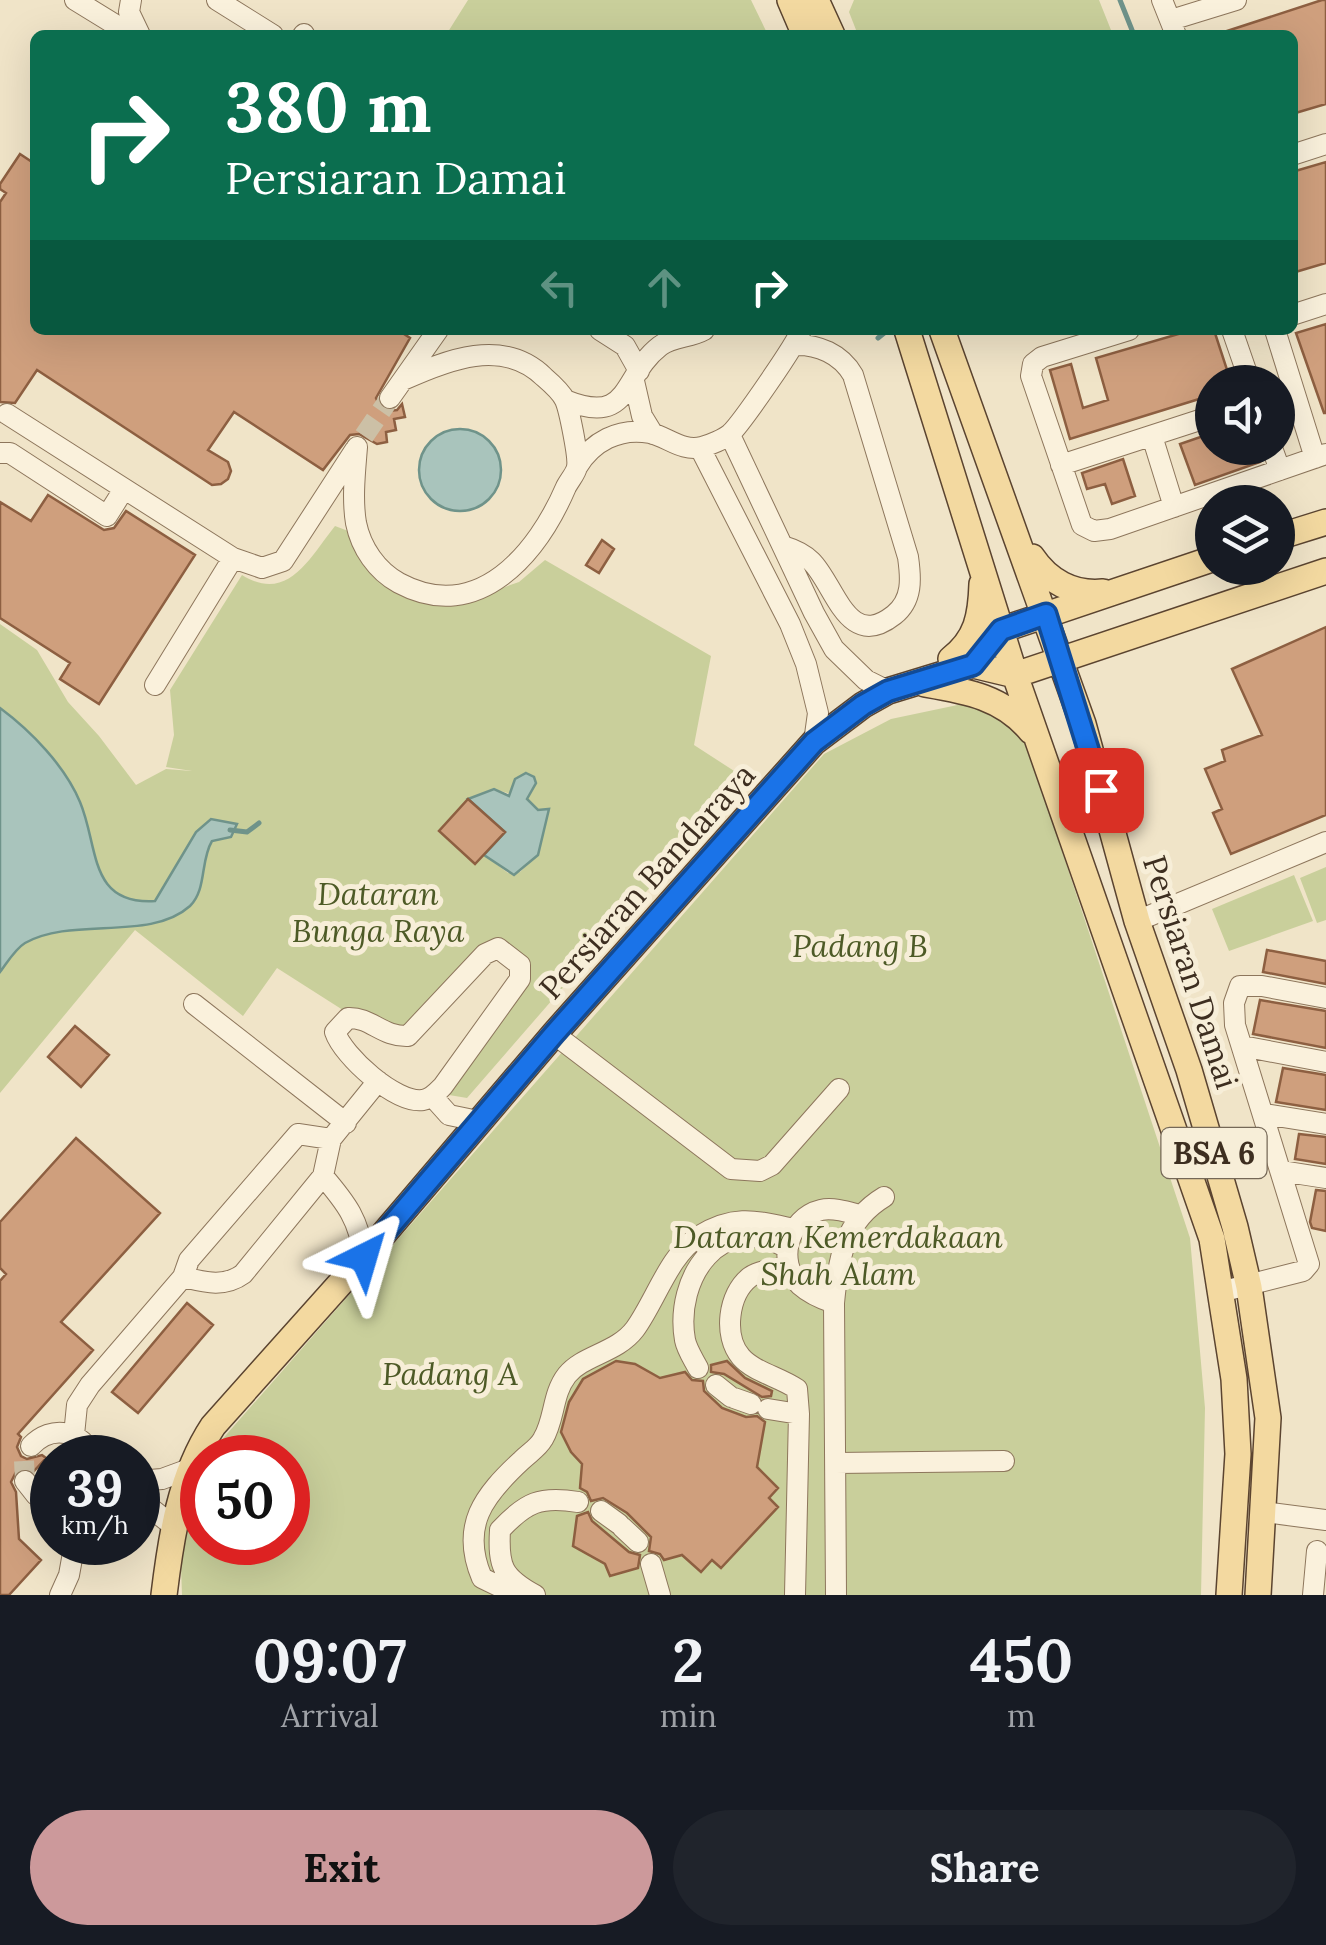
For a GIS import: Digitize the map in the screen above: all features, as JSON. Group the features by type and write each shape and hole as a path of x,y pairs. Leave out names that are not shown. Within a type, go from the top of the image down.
{"main road":[{"path":"803,10 826,30"},
{"name":"Persiaran Damai","path":"910,335 1014,675 1212,1239 1234,1379 1238,1454 1229,1595"},
{"name":"Persiaran Damai","path":"944,335 1083,724 1137,921 1190,1070 1236,1226 1268,1418 1258,1595"},
{"path":"1295,532 1326,522"},
{"path":"1017,536 1044,574 1056,583 1092,593 1114,591"},
{"path":"920,684 966,648 974,635 982,601 982,564"},
{"path":"1195,565 1001,630 973,665 1014,675 1326,571"},
{"path":"1083,724 1080,697 1088,669 1098,656 1133,636"},
{"name":"Persiaran Bandaraya","path":"209,1435 554,1034 814,742 888,691 973,665"},
{"path":"920,684 975,693 996,702 1022,720 1036,736"},
{"name":"Persiaran Bandaraya","path":"164,1595 172,1526 180,1503"}],"street":[{"path":"74,0 124,30"},
{"path":"131,0 130,12 138,30"},
{"path":"1162,0 1173,28 1236,0"},
{"path":"228,3 265,30"},
{"path":"1298,152 1326,144"},
{"path":"1298,313 1326,304"},
{"path":"434,335 396,389 444,362 483,354 530,366 565,400 598,409 614,404 657,348 661,335"},
{"path":"608,335 625,346 637,376 642,416 653,434"},
{"path":"1113,335 1042,358 1033,364 1031,376 1082,525 1094,531 1110,529 1320,456 1277,335"},
{"path":"1234,335 1244,365"},
{"path":"7,414 232,558 262,568 283,561 360,442 356,525 366,552 386,576 408,588 436,594 467,592 496,580 522,560 554,518 586,452 598,442 634,432 653,434 682,447 700,448 730,434 798,337 836,356 853,375 910,572 907,598 900,610 880,624 867,626 855,622 813,562 783,546"},
{"path":"565,400 577,467"},
{"path":"1061,465 1195,422"},
{"path":"730,434 814,613 844,660 866,680 888,691"},
{"path":"1152,436 1174,507"},
{"path":"700,448 790,624 818,712 814,742"},
{"path":"0,453 10,452 107,516 124,489"},
{"path":"1278,465 1280,470"},
{"path":"155,685 232,558"},
{"path":"814,613 836,599"},
{"path":"1137,921 1326,842"},
{"path":"498,948 520,966 520,979 432,1096 423,1100 406,1098 378,1081 339,1045 335,1032 348,1018 360,1017 392,1037 408,1036 484,954 498,948"},
{"path":"1220,1292 1249,1287 1308,1268 1310,1264 1235,1025 1234,1002 1240,986 1262,986 1326,998"},
{"path":"194,1004 339,1131"},
{"path":"554,1034 731,1169 760,1171 772,1165 839,1089"},
{"path":"1242,1046 1326,1062"},
{"path":"182,1278 232,1283 243,1274 323,1176 339,1131 378,1081"},
{"path":"432,1096 449,1115 478,1122"},
{"path":"1264,1114 1326,1124"},
{"path":"47,1435 74,1435 77,1405 84,1395 182,1278 189,1260 298,1134 339,1131"},
{"path":"1281,1171 1326,1178"},
{"path":"323,1176 352,1210 364,1257"},
{"path":"836,1595 834,1304 843,1244 860,1215 884,1197"},
{"path":"796,1595 796,1389 741,1357 731,1336 731,1308 742,1286 790,1248 804,1218 822,1210 860,1215"},
{"path":"517,1595 482,1578 472,1554 473,1523 519,1462 541,1444 567,1375 584,1362 602,1356 632,1333 675,1261 695,1238 723,1223 748,1219 790,1248 797,1283 834,1304"},
{"path":"790,1248 770,1238 746,1234 721,1245 702,1261 687,1289 685,1343 733,1393 799,1414"},
{"path":"1302,1238 1326,1243"},
{"path":"837,1463 1004,1462"},
{"path":"26,1480 30,1486"},
{"path":"535,1595 511,1579 498,1560 500,1530 521,1508 551,1498 590,1506 620,1526 644,1552 660,1595"},
{"path":"1264,1512 1326,1520"},
{"path":"160,1516 172,1526"},
{"path":"1313,1595 1317,1551"},
{"path":"60,1595 71,1565"}],"green space":[{"path":"468,0 751,0 766,30 449,30"},
{"path":"854,0 1099,0 1111,30 856,30 849,12"},
{"name":"Dataran Bunga Raya","path":"335,526 356,534 381,579 482,595 519,582 545,560 711,656 694,745 745,778 467,1098 437,1093 521,983 499,945 406,1033 346,1012 277,968 243,1016 135,930 0,1093 0,624 37,650 68,702 136,785 166,769 192,771 166,767 174,735 170,690 242,575 272,584 285,580 307,563","holes":["494,789 527,799 538,810 549,809 538,855 520,872 508,873 484,855 475,864 439,832 468,799"]},
{"name":"Dataran Kemerdakaan Shah Alam","path":"967,703 1019,721 1190,1238 1205,1408 1201,1595 182,1595 181,1565 310,1565 310,1435 226,1435 824,754 891,719"},
{"path":"1326,867 1326,920 1317,923 1300,878"},
{"path":"1294,875 1313,921 1229,951 1212,909"}],"water":[{"path":"452,429 468,429 494,447 501,470 498,486 489,499 468,511 452,511 426,493 419,478 419,462 437,436"},
{"path":"0,708 35,738 66,775 80,802 100,870 118,894 133,900 155,901 196,832 211,819 237,824 231,837 212,841 199,891 190,906 154,923 44,935 21,946 0,972"},
{"path":"526,773 536,783 527,799 538,810 549,809 538,855 514,875 484,855 505,832 468,799 494,789 509,796 515,779"}],"building":[{"path":"1326,0 1326,104 1298,112 1298,30 1230,30"},
{"path":"20,154 30,161 30,335 406,335 410,338 376,398 381,409 388,411 397,410 402,404 405,417 394,419 396,430 386,432 387,442 377,444 359,434 350,435 323,470 234,412 208,450 228,462 231,471 228,479 212,485 37,370 15,403 0,402 0,202 6,193 0,184"},
{"path":"1326,162 1326,263 1298,271 1298,170"},
{"path":"1326,324 1326,413 1297,335"},
{"path":"1175,335 1216,335 1225,365 1195,365 1195,400 1070,439 1050,370 1071,364 1083,408 1108,400 1096,358"},
{"path":"1195,439 1195,465 1252,465 1195,485 1180,444"},
{"path":"1123,459 1135,496 1112,504 1105,484 1087,489 1082,473"},
{"path":"48,495 104,530 114,528 126,511 195,555 99,704 60,679 70,663 0,618 0,502 31,521"},
{"path":"602,540 614,549 599,573 586,565"},
{"path":"1326,627 1326,815 1231,854 1213,813 1222,809 1205,769 1225,761 1222,750 1262,735 1232,669"},
{"path":"468,799 505,832 475,864 439,831"},
{"path":"1267,950 1326,961 1326,984 1263,972"},
{"path":"1260,1000 1326,1011 1326,1048 1253,1034"},
{"path":"75,1026 109,1055 81,1087 48,1057"},
{"path":"1283,1068 1326,1075 1326,1110 1276,1102"},
{"path":"1299,1134 1326,1137 1326,1164 1295,1159"},
{"path":"76,1138 160,1213 61,1322 93,1350 18,1434 21,1456 30,1458 30,1469 17,1470 11,1482 16,1492 19,1539 30,1550 30,1565 36,1565 9,1595 0,1595 0,1281 6,1274 0,1268 0,1222"},
{"path":"1316,1190 1326,1191 1326,1231 1312,1228 1310,1222"},
{"path":"187,1303 213,1325 138,1413 112,1392"},
{"path":"616,1361 635,1364 660,1378 685,1372 692,1380 703,1381 704,1391 722,1408 746,1417 757,1416 765,1422 757,1467 778,1488 769,1498 778,1507 721,1568 712,1560 701,1572 682,1555 664,1560 660,1554 649,1551 651,1537 627,1513 603,1498 591,1501 580,1488 582,1464 561,1432 569,1402 583,1379"},
{"path":"727,1361 745,1378 772,1391 771,1396 762,1397 724,1374 711,1372 711,1365"},
{"path":"588,1512 592,1521 629,1552 640,1555 638,1568 610,1576 605,1564 573,1546 577,1516"}],"waterway":[{"path":"1120,0 1132,30"},
{"path":"878,338 882,335"},
{"path":"230,830 247,832 259,823"}],"tunnel":[{"path":"364,436 390,398"},
{"path":"25,1481 24,1460 30,1448"}],"route":[{"path":"364,1257 554,1034 814,742 863,705 888,691 973,665 1001,630 1046,614 1101,790"}],"park label":[{"name":"Padang B","path":"860,945"},
{"name":"Padang A","path":"450,1373"}]}
